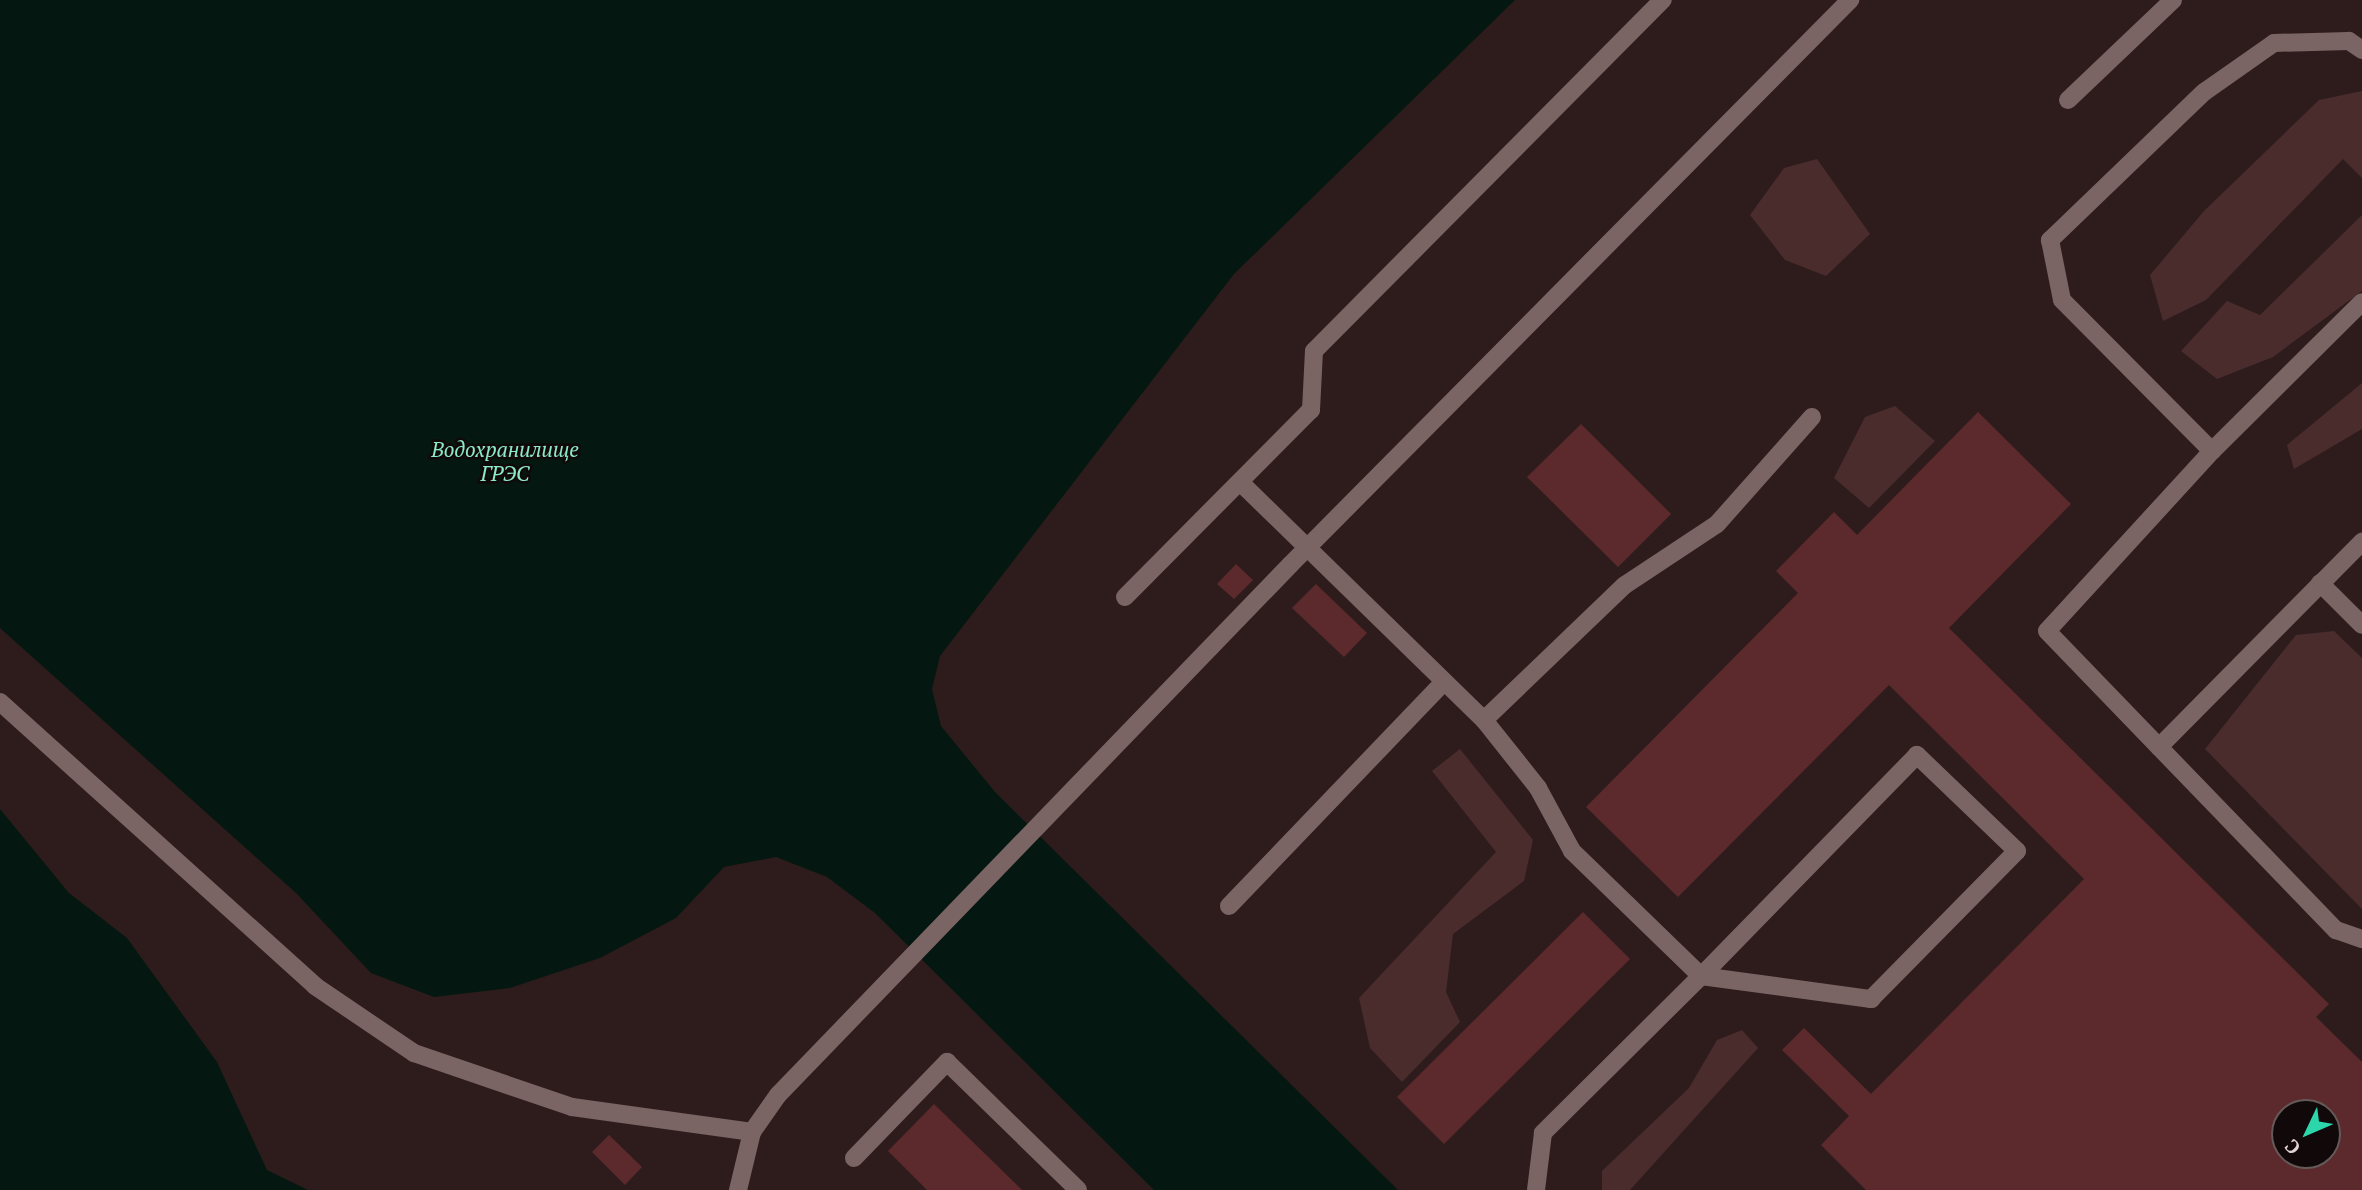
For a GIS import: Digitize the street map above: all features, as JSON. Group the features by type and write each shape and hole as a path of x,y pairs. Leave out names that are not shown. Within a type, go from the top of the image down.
{"street":[{"path":"1125,597 1311,410 1314,351 1663,0"},
{"path":"738,1190 752,1132 778,1095 1060,806 1308,546 1850,0"},
{"path":"2068,100 2173,0"},
{"path":"2211,451 2062,300 2050,240 2204,92 2274,43 2349,41 2362,50"},
{"path":"2362,302 2211,451 2047,631 2336,930 2362,939"},
{"path":"1484,720 1625,585 1717,524 1812,417"},
{"path":"1240,482 1484,720 1538,788 1572,850 1702,976 1871,999 2017,851 1917,755 1702,976 1543,1133 1536,1190"},
{"path":"2159,747 2362,542"},
{"path":"2320,583 2362,625"},
{"path":"1229,906 1444,682"},
{"path":"0,702 314,986 414,1054 572,1107 752,1132"},
{"path":"854,1158 947,1062 1078,1190"}],"shaded area":[{"path":"2362,91 2362,178 2343,159 2206,300 2163,321 2150,275 2204,211 2319,100"},
{"path":"1817,159 1870,234 1826,276 1785,260 1750,215 1784,168"},
{"path":"2362,215 2362,291 2273,357 2217,379 2181,351 2227,301 2260,315"},
{"path":"2362,383 2362,429 2294,469 2287,445"},
{"path":"1895,406 1935,441 1869,508 1834,478 1865,417"},
{"path":"2334,631 2362,658 2362,909 2205,749 2296,635"},
{"path":"1460,749 1533,840 1524,881 1453,934 1446,992 1460,1022 1402,1082 1370,1048 1359,998 1496,852 1432,771"},
{"path":"1742,1030 1758,1048 1630,1190 1602,1190 1602,1171 1689,1088 1717,1040"}],"water":[{"name":"Водохранилище ГРЭС","path":"0,0 1515,0 1234,274 940,656 932,689 941,726 995,792 1398,1190 1154,1190 875,913 827,877 776,857 724,867 676,918 600,958 510,988 434,997 371,973 296,893 0,628"},
{"path":"0,809 69,893 127,938 217,1062 267,1170 308,1190 0,1190"}],"building":[{"path":"1978,412 2071,504 1949,628 2329,1004 2316,1017 2362,1062 2362,1190 1866,1190 1821,1145 1849,1116 1782,1050 1804,1028 1871,1094 2084,879 1889,685 1678,897 1586,807 1798,593 1776,571 1834,512 1857,535"},
{"path":"1581,424 1671,514 1618,567 1527,477"},
{"path":"1236,564 1253,580 1234,599 1217,584"},
{"path":"1316,584 1367,633 1344,657 1292,608"},
{"path":"1583,912 1630,959 1444,1144 1397,1097"},
{"path":"934,1104 1022,1190 927,1190 888,1151"},
{"path":"609,1135 642,1167 625,1185 592,1152"}]}
